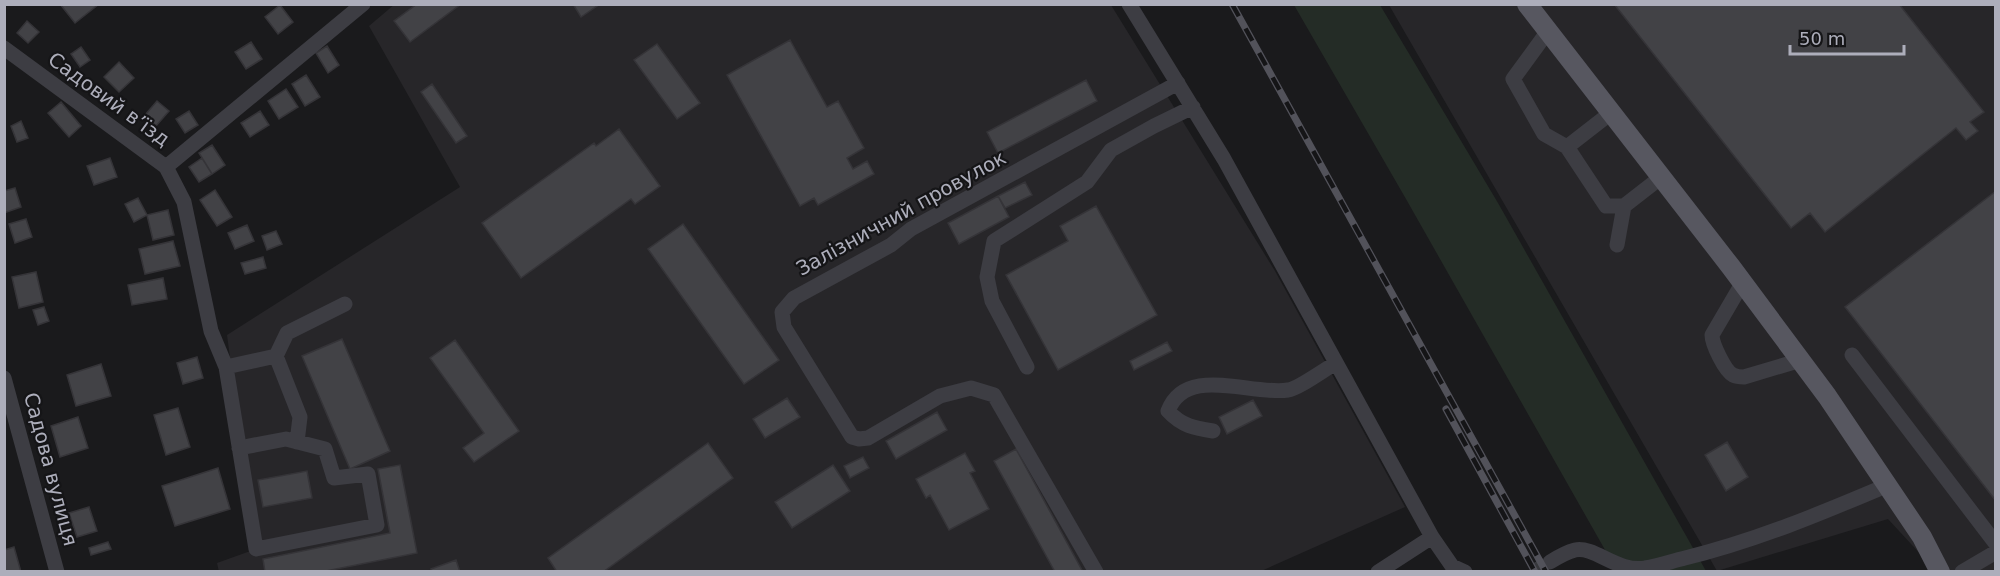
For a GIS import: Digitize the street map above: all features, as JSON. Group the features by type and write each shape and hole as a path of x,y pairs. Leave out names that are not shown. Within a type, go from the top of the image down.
{"main road":[{"path":"1527,4 1801,360 1888,485 1922,537 1940,572"}],"street":[{"path":"166,167 363,4"},
{"path":"1130,4 1224,159 1432,537 1456,570"},
{"path":"1548,31 1513,79 1544,134 1567,147 1606,206 1624,206 1660,178"},
{"name":"Садовий в’їзд","path":"4,48 166,167 184,202 211,331 226,367 256,549 377,525 368,474 334,478 325,449 297,442"},
{"name":"Залізничний провулок","path":"1096,572 994,395 971,388 940,396 868,438 859,440 852,437 784,327 782,312 794,297 891,245 910,229 1178,83"},
{"path":"1027,367 992,301 987,277 994,241 1087,182 1112,150 1193,107"},
{"path":"1567,147 1612,112"},
{"path":"1617,245 1624,206"},
{"path":"1743,282 1712,335 1712,343 1730,373 1744,377 1801,360"},
{"path":"239,448 286,439 297,442 300,417 276,356 287,333 345,304"},
{"path":"1852,355 1995,543"},
{"path":"226,367 276,356"},
{"path":"1214,431 1194,428 1177,422 1168,411 1172,400 1191,388 1221,384 1263,391 1290,390 1336,363"},
{"name":"Садова вулиця","path":"4,378 57,572"},
{"path":"1550,562 1577,550 1586,551 1619,566 1632,569 1644,568 1713,551 1793,525 1888,485"},
{"path":"1378,572 1432,537"},
{"path":"1962,572 1995,552"}],"shaded area":[{"path":"395,4 1111,5 1275,271 1405,507 1259,572 219,572 217,563 256,549 227,335 460,187 369,26"},
{"path":"1294,5 1380,5 1498,203 1706,571 1617,571"},
{"path":"1389,5 1995,5 1995,571 1936,571 1888,519 1717,571"}],"building":[{"path":"60,4 99,4 75,23"},
{"path":"417,4 461,4 410,42 394,21"},
{"path":"573,4 600,4 581,17"},
{"path":"1614,4 1899,4 1984,112 1970,122 1978,131 1966,140 1956,128 1825,232 1810,213 1791,228"},
{"path":"280,5 293,22 278,34 265,17"},
{"path":"27,21 39,32 28,43 17,33"},
{"path":"790,40 827,107 838,101 864,148 847,158 853,169 867,161 874,174 818,205 814,198 800,206 727,75"},
{"path":"251,42 262,59 246,69 235,52"},
{"path":"657,44 700,103 677,119 634,60"},
{"path":"327,46 339,65 328,73 316,53"},
{"path":"81,47 90,60 80,67 71,54"},
{"path":"119,62 134,78 119,92 104,77"},
{"path":"306,75 320,97 305,106 292,84"},
{"path":"1086,80 1097,101 998,153 987,132"},
{"path":"432,84 467,136 456,143 421,92"},
{"path":"286,89 298,107 279,119 268,101"},
{"path":"157,101 169,111 156,126 145,115"},
{"path":"61,102 81,126 69,137 48,113"},
{"path":"189,111 198,125 185,133 176,119"},
{"path":"260,111 269,125 250,137 241,123"},
{"path":"21,121 28,138 17,142 11,126"},
{"path":"619,129 660,186 635,204 631,199 521,278 482,223 594,143 596,146"},
{"path":"212,145 225,165 212,174 199,153"},
{"path":"110,158 117,177 94,185 87,166"},
{"path":"202,158 212,174 199,182 189,167"},
{"path":"1025,182 1032,195 1005,208 998,196"},
{"path":"15,188 21,207 4,213 4,191"},
{"path":"215,190 232,217 217,226 200,200"},
{"path":"1996,191 1996,501 1845,307"},
{"path":"998,196 1009,217 959,244 948,223"},
{"path":"138,198 147,215 134,222 125,204"},
{"path":"1096,206 1157,315 1058,370 1006,275 1068,241 1060,226"},
{"path":"168,210 174,235 153,240 147,215"},
{"path":"26,219 32,237 15,243 9,224"},
{"path":"683,224 779,360 744,384 648,249"},
{"path":"247,225 254,241 235,249 228,233"},
{"path":"276,231 282,244 267,250 262,236"},
{"path":"173,241 180,266 145,274 139,249"},
{"path":"263,257 266,268 245,274 241,263"},
{"path":"36,272 43,302 19,308 12,277"},
{"path":"163,278 167,299 132,305 128,285"},
{"path":"44,307 49,321 38,325 33,310"},
{"path":"342,339 390,451 350,469 302,356"},
{"path":"455,340 519,431 474,462 463,448 484,433 430,358"},
{"path":"1167,342 1172,351 1134,370 1130,361"},
{"path":"197,357 203,378 183,384 177,363"},
{"path":"101,364 111,396 76,406 67,375"},
{"path":"787,398 800,417 765,438 753,419"},
{"path":"1253,400 1262,416 1227,434 1219,417"},
{"path":"178,408 190,447 166,455 154,415"},
{"path":"937,412 947,430 896,459 886,441"},
{"path":"78,417 88,448 60,457 51,426"},
{"path":"1727,442 1748,477 1726,491 1705,455"},
{"path":"708,443 733,478 603,572 557,572 548,558"},
{"path":"1016,449 1083,572 1055,572 994,461"},
{"path":"965,453 975,471 970,473 989,509 949,530 930,495 926,498 916,479"},
{"path":"863,457 869,468 850,478 844,466"},
{"path":"400,465 417,553 321,572 265,572 263,559 390,533 378,469"},
{"path":"833,465 850,491 792,528 775,502"},
{"path":"218,468 230,509 175,526 162,486"},
{"path":"307,471 312,498 263,507 258,480"},
{"path":"89,507 97,531 77,537 69,513"},
{"path":"108,542 111,549 91,555 89,548"},
{"path":"14,547 21,572 4,572 4,550"},
{"path":"456,560 460,572 432,572 431,569"}],"tunnel":[{"path":"1533,572 1550,562"}],"railway":[{"path":"1232,4 1546,572"},
{"path":"1446,409 1535,572"}]}
